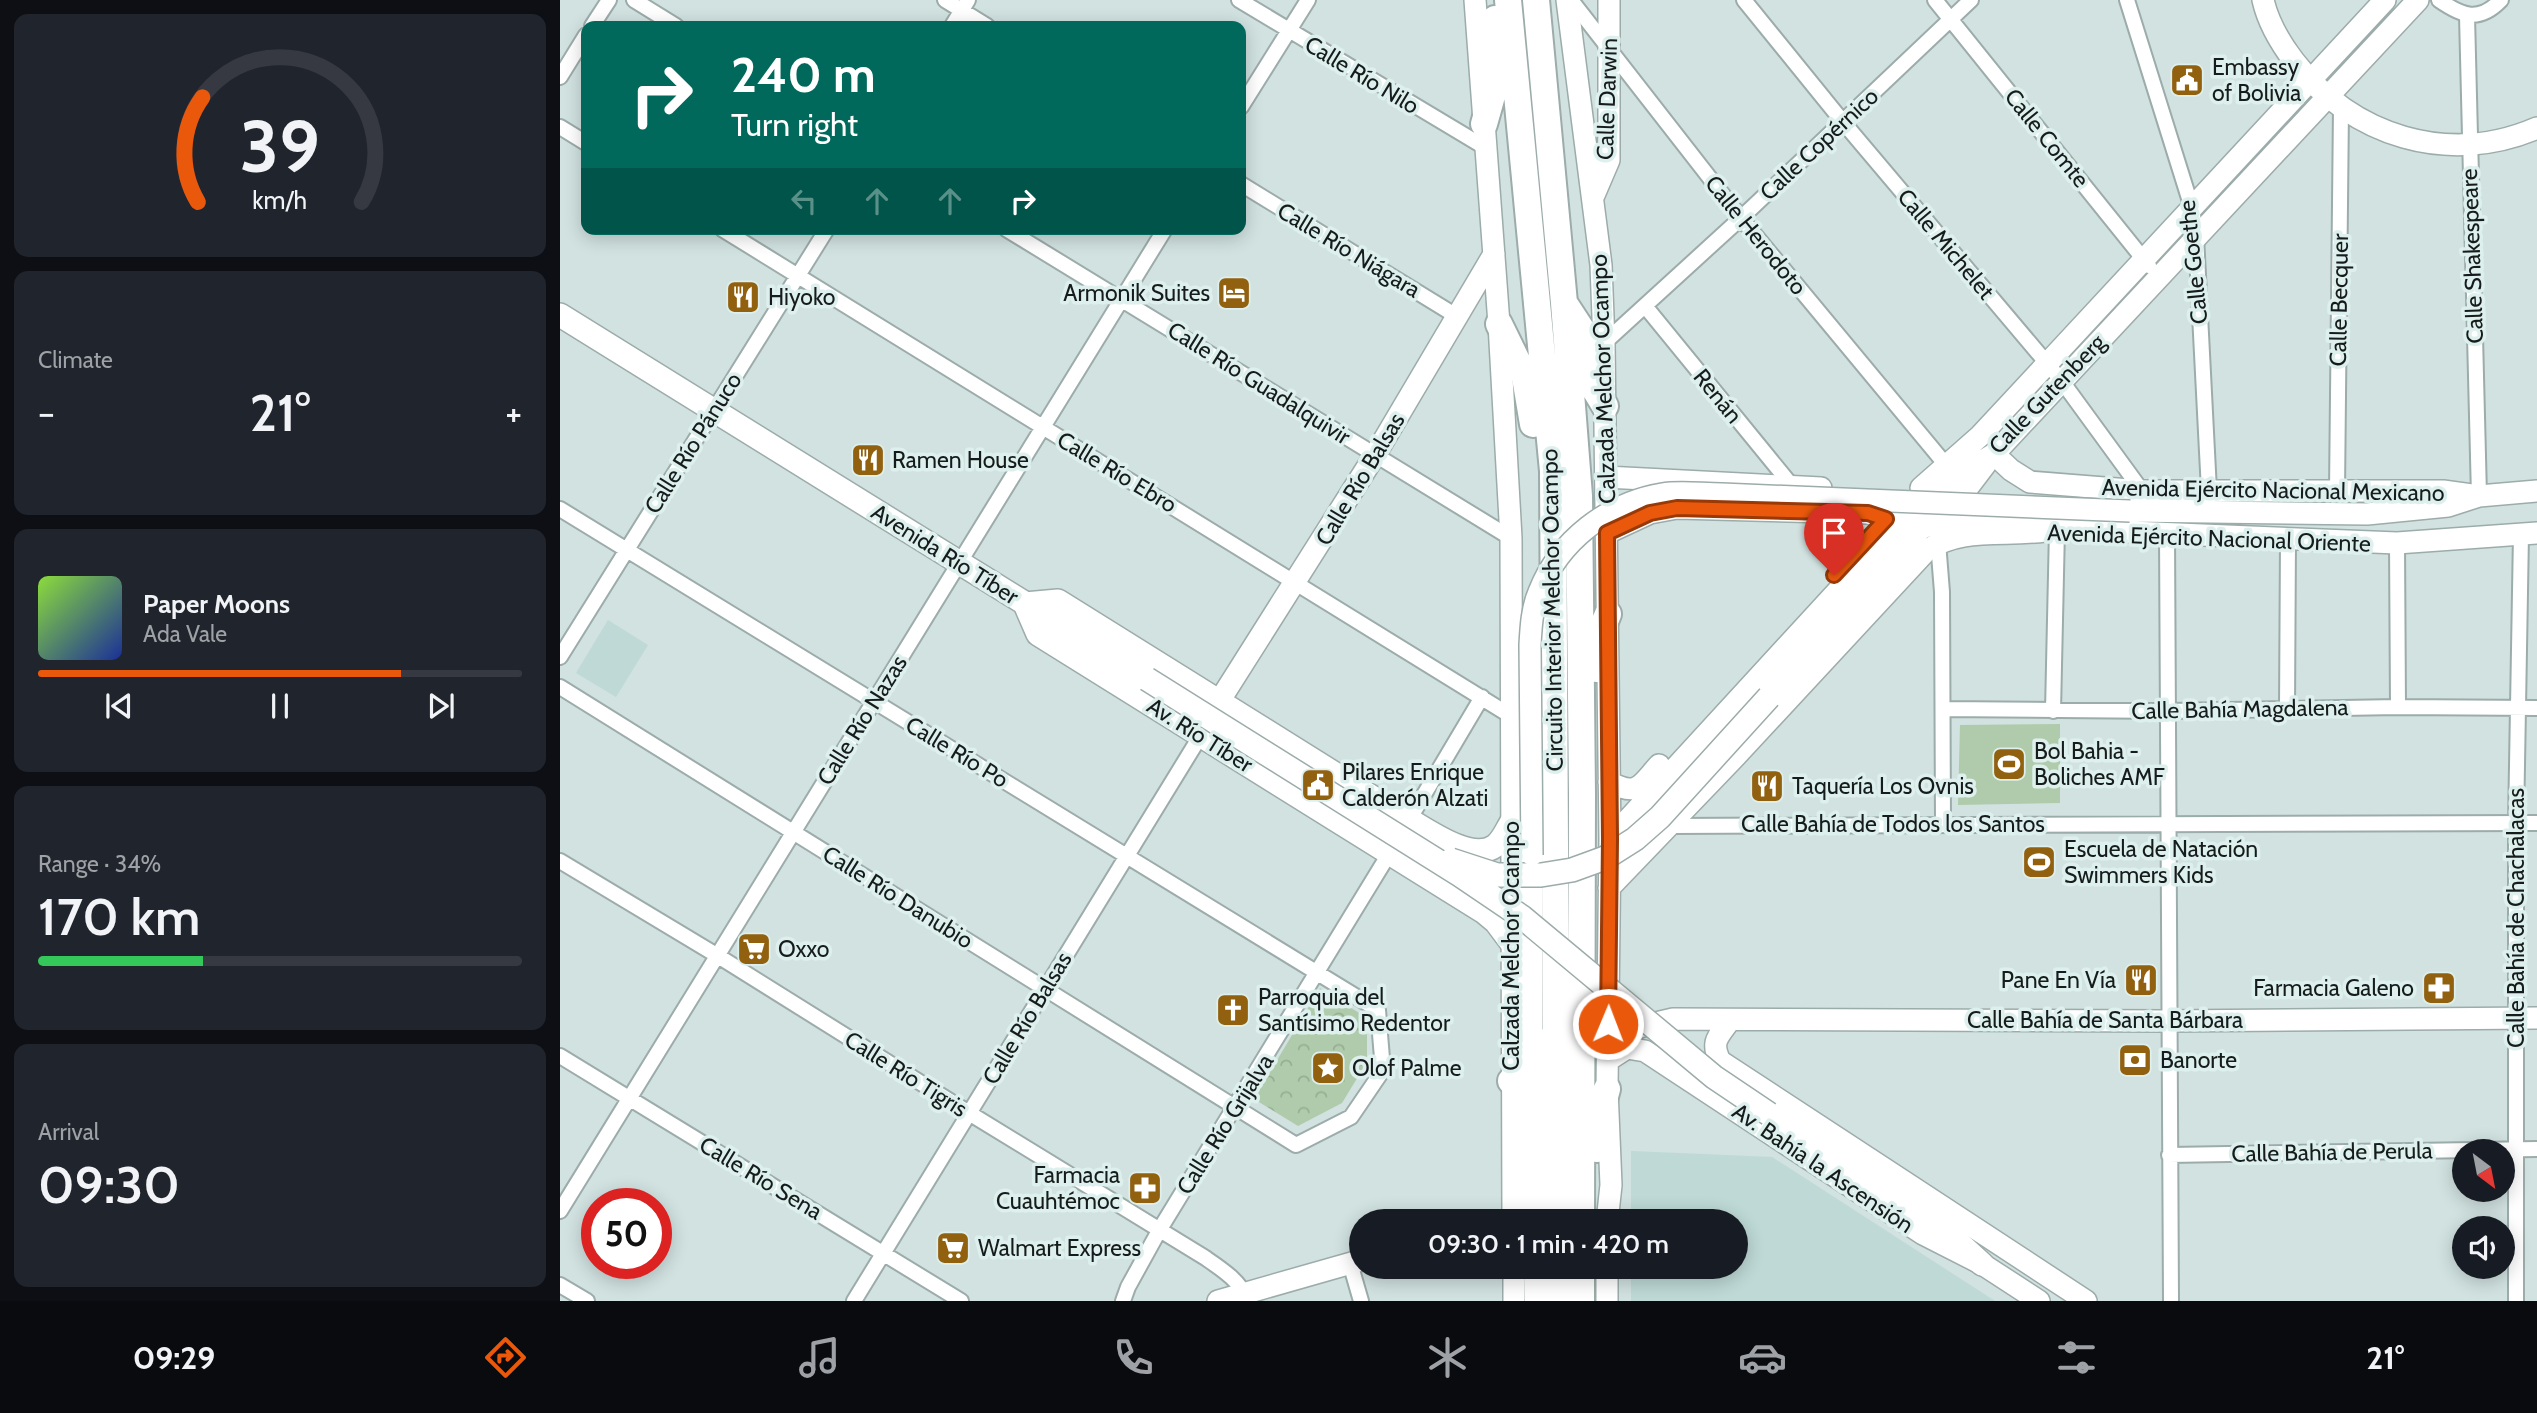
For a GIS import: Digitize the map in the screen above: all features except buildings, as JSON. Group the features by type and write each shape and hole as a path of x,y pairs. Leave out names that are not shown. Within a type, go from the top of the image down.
{"highway":[{"path":"1485,136 1495,85 1495,0"},
{"name":"Circuito Interior Melchor Ocampo","path":"1508,0 1553,471 1582,1209"},
{"name":"Circuito Interior Melchor Ocampo","path":"1536,0 1579,496 1582,1209"},
{"path":"1564,303 1587,338 1591,383 1605,406"},
{"path":"1499,324 1525,377 1535,440 1553,471"},
{"path":"1582,794 1596,756 1598,638 1608,614"},
{"path":"1518,1209 1532,1103 1532,1037"},
{"path":"1511,1075 1532,1103"},
{"path":"1585,1209 1596,1167 1599,1118 1607,1089"},
{"path":"1537,1279 1538,1301"},
{"path":"1556,1279 1556,1301"},
{"path":"1581,1279 1581,1301"}],"main road":[{"name":"Calzada Melchor Ocampo","path":"1475,0 1499,324 1511,538 1511,1075 1516,1209"},
{"name":"Calzada Melchor Ocampo","path":"1569,0 1601,265 1604,343 1610,839 1607,1089"},
{"name":"Calle Darwin","path":"1594,197 1609,160 1609,0"},
{"path":"2263,0 2283,46 2310,81 2334,103 2381,130 2424,142 2469,145 2516,137 2537,128"},
{"name":"Calle Gutenberg","path":"1610,839 1700,731 1886,519 1980,436 2385,0"},
{"name":"Calle Gutenberg","path":"1609,782 1625,790 1637,787 1700,731 1902,521 1945,484 1994,454 2196,236 2334,103 2418,0"},
{"name":"Calle Río Balsas","path":"1220,700 1376,455 1494,254"},
{"name":"Avenida Río Tíber","path":"560,315 1026,604 1058,601 1404,817 1454,845 1479,851 1497,845 1511,824"},
{"path":"1418,849 1497,875 1550,873 1572,870 1605,858 1634,839 1660,817 1769,697 1930,535 1994,454"},
{"name":"Avenida Ejército Nacional Mexicano","path":"1994,454 2011,470 2030,482 2142,491 2443,491 2479,496"},
{"path":"1606,477 1913,495"},
{"path":"1511,1075 1532,1037 1532,618 1539,592 1556,558 1584,529 1618,508 1662,494 1721,494 2130,511 2367,514 2448,506 2479,496 2537,491"},
{"path":"1607,533 1650,513 1677,508 1868,513 1886,519"},
{"path":"1609,888 1917,561 1930,535 1959,517 2057,529"},
{"name":"Avenida Ejército Nacional Oriente","path":"2057,529 2397,543 2529,534"},
{"path":"1026,604 1522,917 1714,1077 1936,1222 1982,1264"},
{"name":"Av. Río Tíber","path":"1026,604 1038,634 1385,849"},
{"path":"1700,731 1733,759"},
{"path":"1404,817 1396,825 1385,849 1489,915 1511,942"},
{"path":"1609,976 1649,1009 1673,1019"},
{"name":"Calle Bahía de Santa Bárbara","path":"1673,1019 2169,1021 2527,1017"},
{"path":"1608,1054 1639,1027 1673,1019"},
{"name":"Av. Bahía la Ascensión","path":"1730,1020 1715,1042 1714,1050 1720,1060 2086,1301"},
{"name":"Av. Bahía la Ascensión","path":"1608,1054 1627,1048 1645,1051 1923,1234 1982,1264 2039,1301"},
{"path":"1218,1301 1246,1297 1349,1264"},
{"path":"1514,1279 1514,1301"},
{"path":"1607,1279 1607,1301"}],"street":[{"path":"595,21 608,0"},
{"path":"634,0 668,21"},
{"path":"945,0 965,5 982,21"},
{"name":"Calle Río Nilo","path":"1239,0 1288,31 1485,136"},
{"path":"1246,99 1308,0"},
{"name":"Calle Herodoto","path":"1569,0 1741,218 1946,465"},
{"name":"Calle Michelet","path":"1744,0 1843,122 2061,380 2142,491"},
{"name":"Calle Comte","path":"1935,0 2157,277"},
{"name":"Calle Copérnico","path":"1604,343 1741,218 1971,0"},
{"name":"Calle Goethe","path":"2127,0 2192,208 2196,236 2209,491"},
{"path":"2439,0 2467,16 2483,13 2501,0"},
{"path":"955,21 965,5"},
{"name":"Calle Shakespeare","path":"2467,16 2479,496"},
{"path":"560,77 581,43"},
{"name":"Calle Becquer","path":"2334,103 2337,492"},
{"path":"560,127 581,140"},
{"name":"Calle Río Niágara","path":"1246,187 1458,317"},
{"name":"Calle Río Ebro","path":"731,235 1511,716"},
{"name":"Calle Río Pánuco","path":"560,657 823,235"},
{"name":"Calle Río Guadalquivir","path":"1016,235 1511,538"},
{"name":"Calle Río Nazas","path":"560,1211 1161,235"},
{"name":"Renán","path":"1645,306 1792,486"},
{"name":"Calle Río Po","path":"560,509 1378,1010 1382,1070 1351,1117 1296,1145 1236,1105"},
{"path":"2053,711 2057,529"},
{"path":"2167,534 2171,1301"},
{"name":"Calle Bahía de Chachalacas","path":"2516,1301 2516,1150 2527,1017 2516,823 2517,708 2529,534"},
{"path":"1930,535 1942,592 1943,824"},
{"path":"2287,709 2288,540"},
{"path":"2397,543 2398,707"},
{"name":"Calle Río Danubio","path":"560,687 1236,1105"},
{"path":"1404,817 1482,697"},
{"name":"Calle Bahía Magdalena","path":"1943,709 2168,711 2398,707 2537,708"},
{"name":"Calle Río Balsas","path":"854,1301 1200,735"},
{"name":"Calle Bahía de Todos los Santos","path":"1670,826 2537,823"},
{"name":"Calle Río Grijalva","path":"1123,1301 1128,1286 1160,1229 1318,973 1385,849"},
{"name":"Calle Río Tigris","path":"560,861 1160,1229 1227,1273 1246,1297"},
{"name":"Calle Río Sena","path":"560,1056 961,1301"},
{"name":"Calle Bahía de Perula","path":"2169,1155 2537,1150"},
{"path":"1358,1279 1361,1301"},
{"path":"560,1285 587,1301"}],"shaded area":[{"path":"608,620 648,645 616,697 576,673"},
{"path":"1631,1151 1772,1157 1995,1301 1631,1301 1631,1279 1748,1279 1748,1209 1631,1209"}],"green space":[{"name":"Bol Bahia - Boliches AMF","path":"2060,724 2060,803 1958,805 1960,725"},
{"path":"1320,988 1367,1018 1367,1062 1342,1103 1298,1126 1254,1099"}],"place":[{"name":"Embassy of Bolivia","path":"2187,80"},
{"name":"Armonik Suites","path":"1234,293"},
{"name":"Hiyoko","path":"743,297"},
{"name":"Ramen House","path":"868,460"},
{"name":"Bol Bahia - Boliches AMF","path":"2009,764"},
{"name":"Pilares Enrique Calderón Alzati","path":"1318,785"},
{"name":"Taquería Los Ovnis","path":"1767,786"},
{"name":"Escuela de Natación Swimmers Kids","path":"2039,862"},
{"name":"Oxxo","path":"754,949"},
{"name":"Pane En Vía","path":"2141,980"},
{"name":"Farmacia Galeno","path":"2439,988"},
{"name":"Parroquia del Santísimo Redentor","path":"1233,1010"},
{"name":"Banorte","path":"2135,1060"},
{"name":"Olof Palme","path":"1328,1068"},
{"name":"Farmacia Cuauhtémoc","path":"1145,1188"},
{"name":"Walmart Express","path":"953,1248"}],"route":[{"path":"1608,1024 1610,839 1607,533 1650,513 1677,508 1868,513 1886,519 1834,575"}]}
